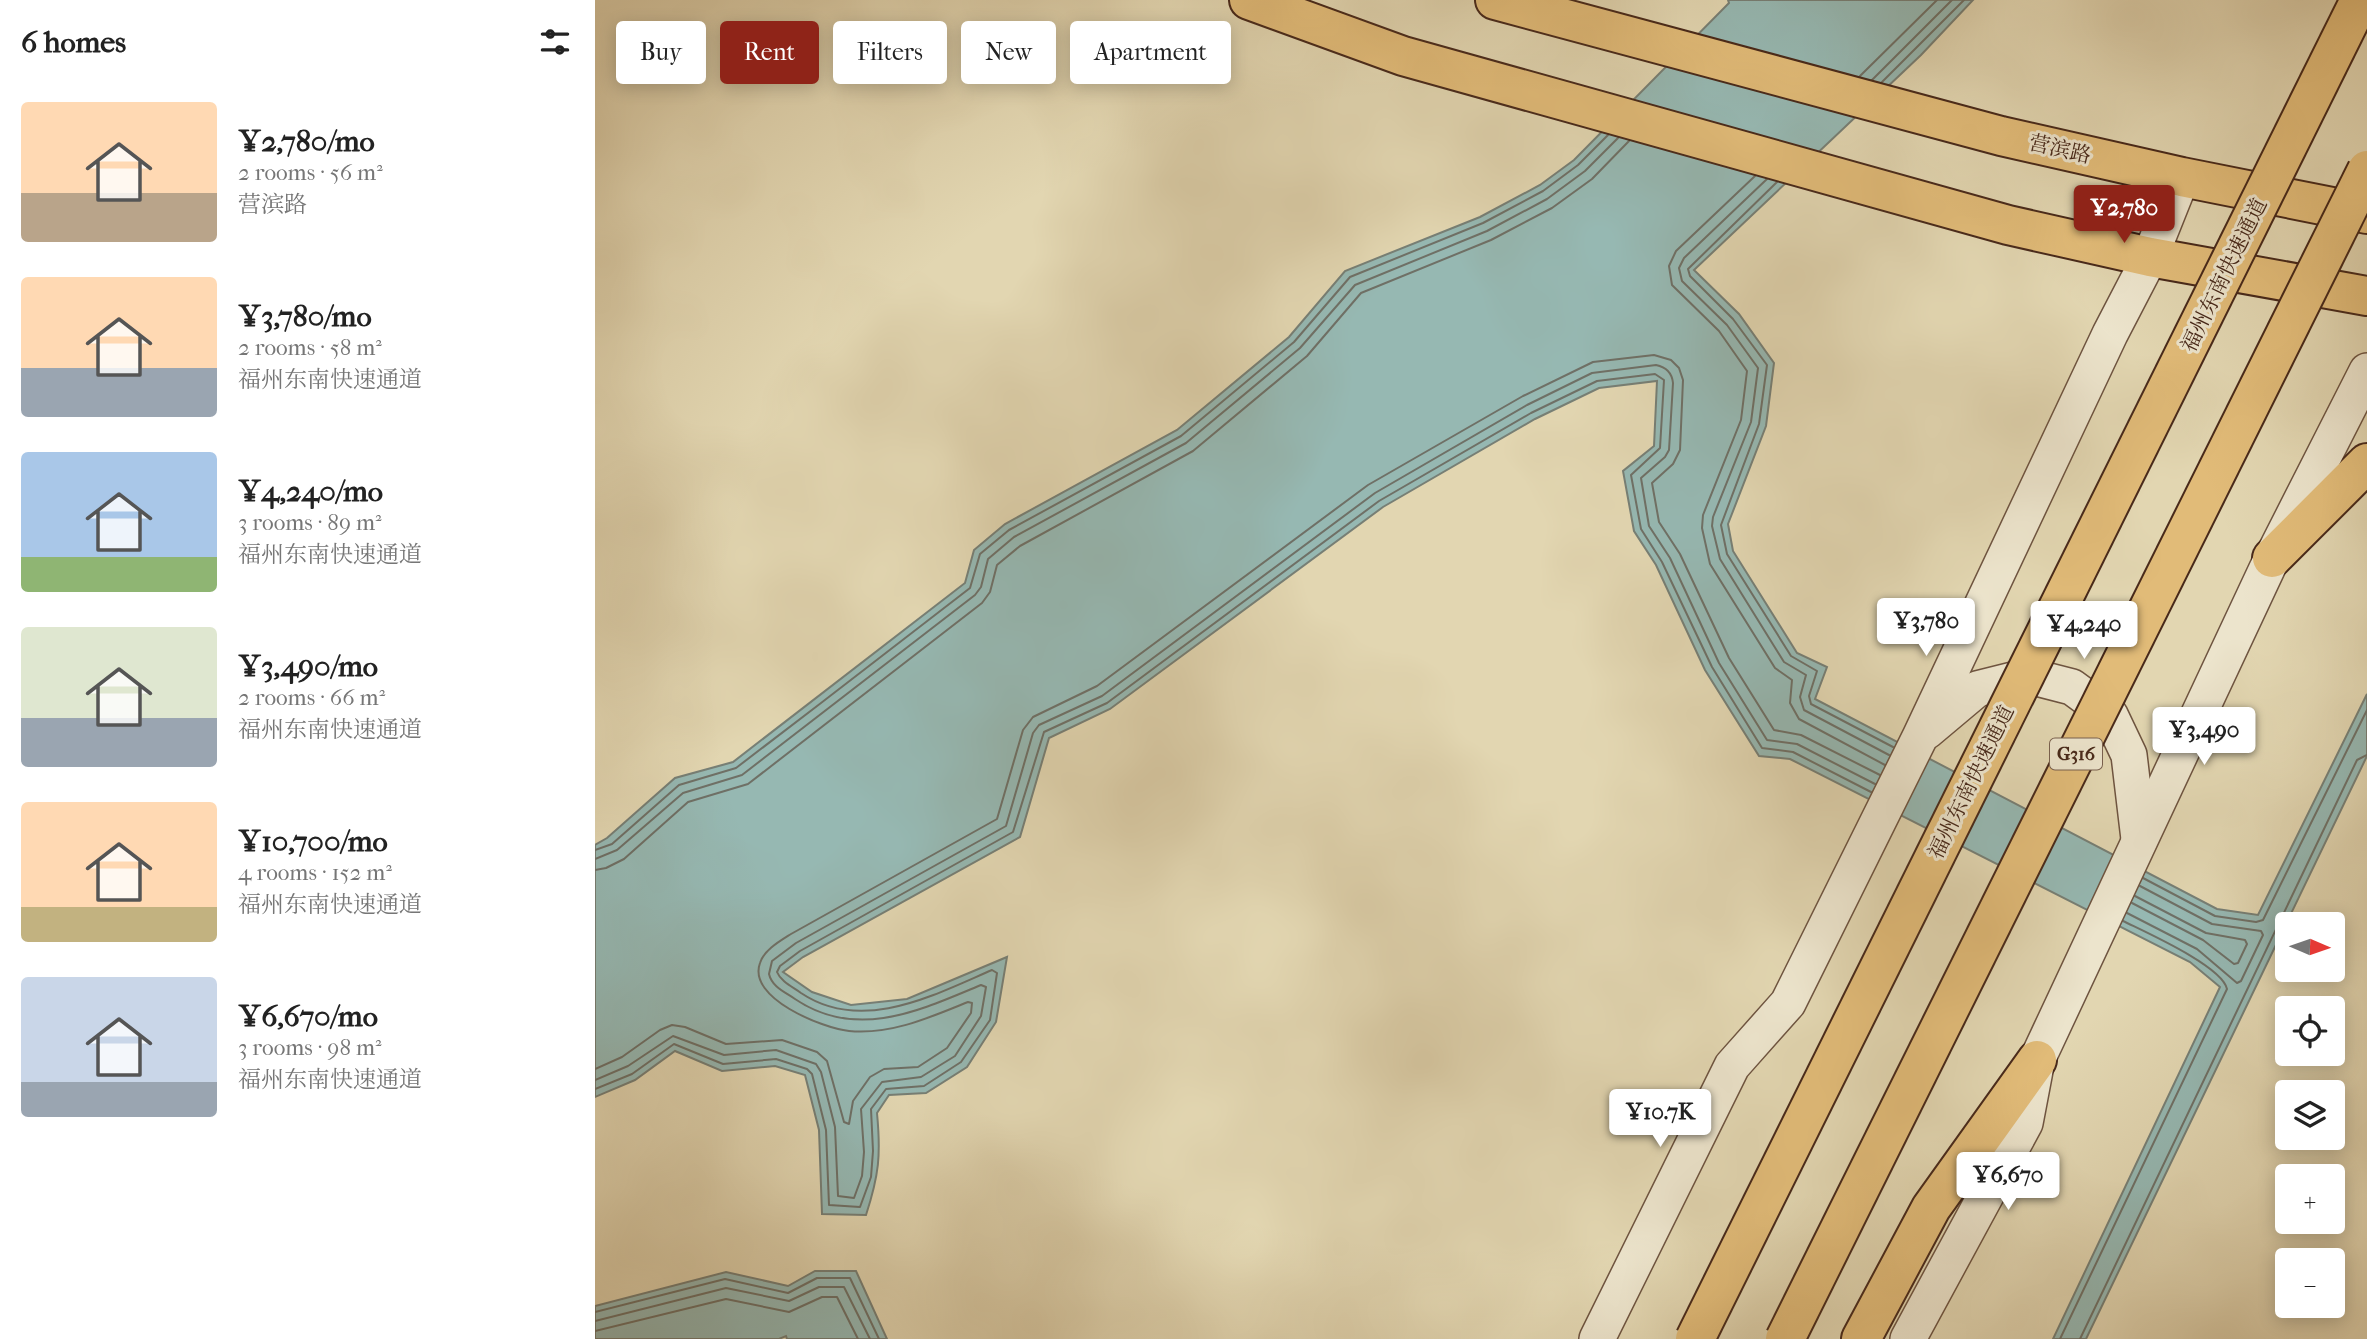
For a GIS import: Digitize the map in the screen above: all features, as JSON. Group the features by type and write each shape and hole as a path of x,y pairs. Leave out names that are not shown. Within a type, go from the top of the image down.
{"main road":[{"path":"1249,0 1403,56 2008,225 2150,257 2367,296"},
{"name":"营滨路","path":"1495,0 2000,136 2182,177 2367,214"},
{"name":"福州东南快速通道","path":"1695,1339 2360,0"},
{"name":"G316","path":"1786,1339 2367,170"},
{"path":"2272,558 2367,463"},
{"path":"1861,1339 1931,1208 2037,1060"}],"street":[{"path":"1597,1339 1732,1066 1788,1003 1920,737 2110,334 2150,257 2182,177"},
{"path":"1908,1339 2025,1123 2037,1060 2272,558 2367,371"},
{"path":"1920,737 1977,689 2029,676 2072,687 2110,715 2129,755 2139,839"}],"water":[{"path":"1728,0 1973,0 1921,55 1694,270 1739,314 1774,363 1766,426 1728,524 1733,551 1797,653 1827,667 1815,699 2217,909 2258,915 2367,694 2367,756 2292,912 2275,912 2275,947 2086,1339 2053,1339 2220,987 2190,962 1790,759 1759,756 1705,670 1656,565 1634,531 1623,471 1654,446 1657,381 1599,388 1535,419 1383,507 1110,709 1049,738 1020,837 803,957 783,972 812,992 851,1005 907,999 1007,957 996,1022 967,1067 926,1093 889,1095 877,1113 878,1165 866,1215 822,1214 819,1130 805,1075 775,1066 722,1071 675,1051 635,1080 595,1097 595,845 607,838 675,778 733,762 965,583 974,550 1005,524 1177,430 1289,337 1345,271 1480,217 1540,185 1574,160 1729,3"},
{"path":"815,1271 856,1271 887,1339 787,1339 786,1336 779,1339 595,1339 595,1306 726,1272 788,1286"}]}
